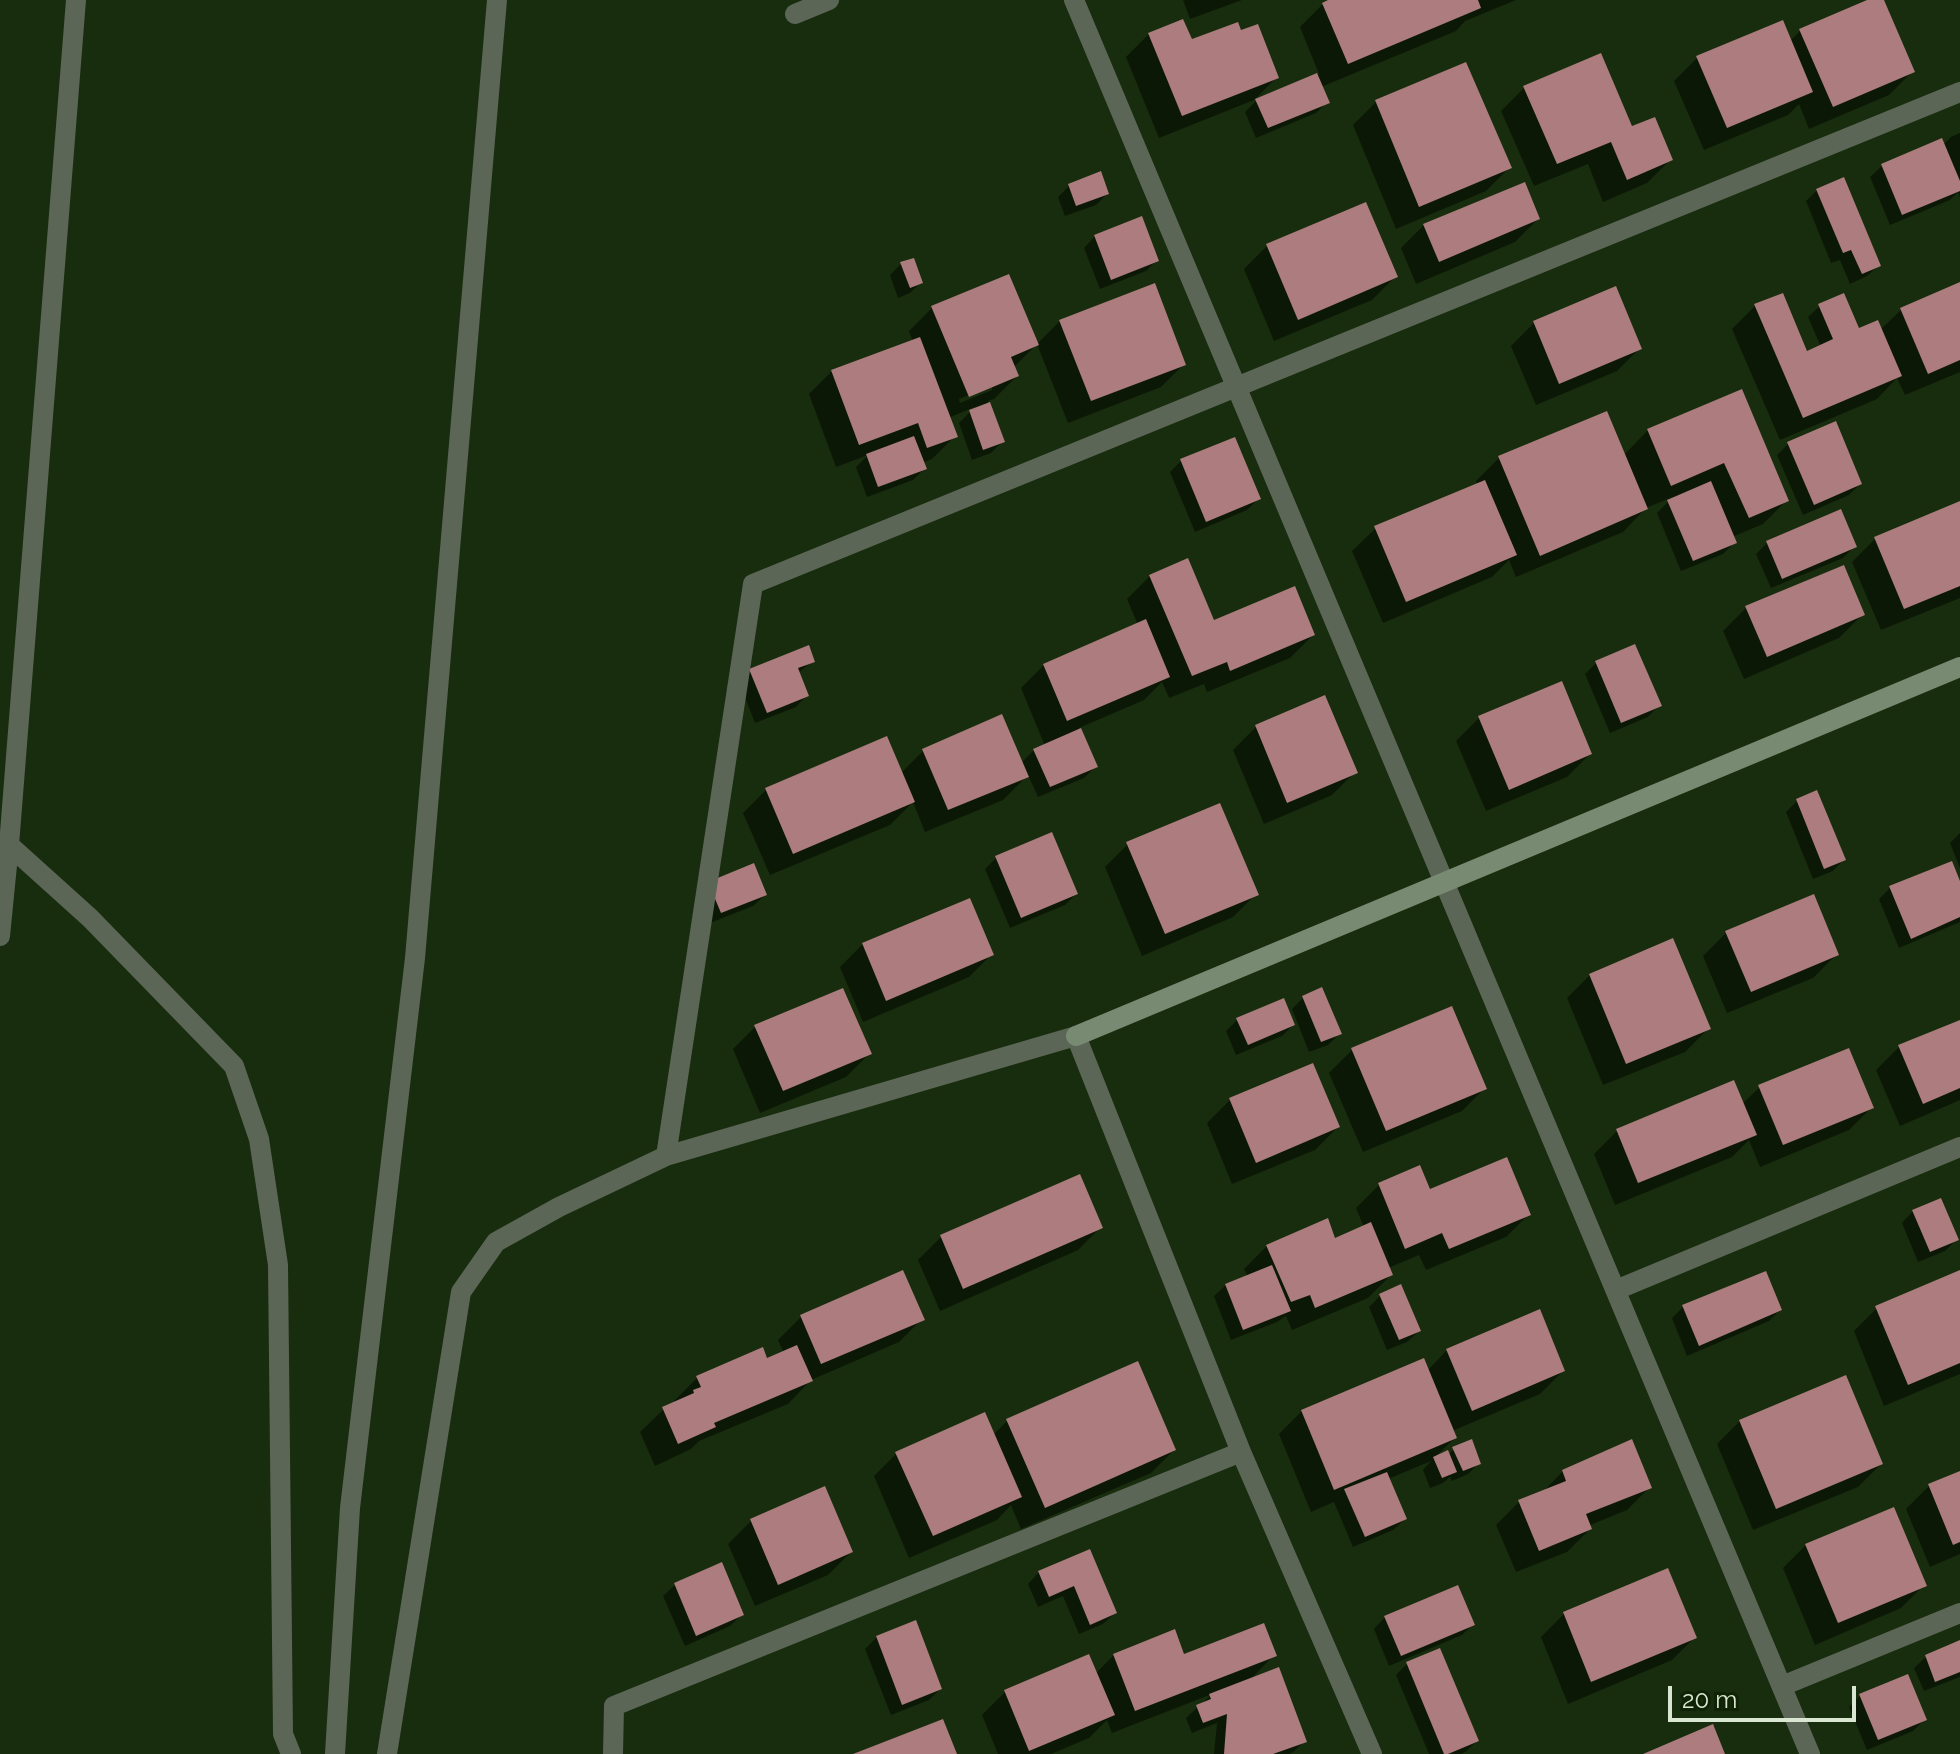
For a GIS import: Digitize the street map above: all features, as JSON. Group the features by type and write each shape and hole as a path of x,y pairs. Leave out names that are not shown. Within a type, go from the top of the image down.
{"street":[{"path":"0,936 76,0"},
{"path":"335,1754 350,1508 415,958 497,0"},
{"path":"795,14 829,0"},
{"path":"1074,0 1810,1754"},
{"path":"666,1156 753,584 1960,92"},
{"path":"387,1754 461,1292 496,1242 559,1207 666,1156 1076,1036 1960,667"},
{"path":"9,845 90,918 234,1066 259,1139 278,1265 283,1734 291,1754"},
{"path":"1076,1036 1241,1452 1372,1754"},
{"path":"1616,1290 1960,1147"},
{"path":"613,1754 614,1706 1241,1452"},
{"path":"1782,1686 1960,1613"}],"building":[{"path":"1328,0 1478,0 1481,8 1348,64 1322,3"},
{"path":"1867,0 1884,0 1915,72 1833,107 1799,29"},
{"path":"1183,19 1192,39 1238,22 1241,30 1258,24 1279,78 1182,116 1148,33"},
{"path":"1783,20 1813,92 1727,128 1696,56"},
{"path":"1601,53 1632,126 1655,117 1673,160 1627,180 1611,142 1557,164 1523,86"},
{"path":"1466,62 1512,168 1419,207 1375,100"},
{"path":"1317,73 1330,103 1268,128 1255,99"},
{"path":"1942,138 1960,181 1960,191 1902,215 1881,164"},
{"path":"1101,171 1109,194 1076,206 1068,184"},
{"path":"1844,177 1881,266 1862,274 1851,250 1843,253 1816,189"},
{"path":"1525,182 1540,219 1439,262 1423,224"},
{"path":"1366,202 1398,277 1298,320 1266,244"},
{"path":"1142,216 1159,261 1111,280 1094,235"},
{"path":"914,258 923,283 910,288 900,262"},
{"path":"1009,274 1039,345 1011,357 1019,376 969,397 931,306"},
{"path":"1960,282 1960,360 1928,374 1900,308"},
{"path":"1155,283 1186,365 1091,401 1059,320"},
{"path":"1616,286 1642,349 1559,384 1533,321"},
{"path":"1783,293 1807,351 1833,339 1818,304 1844,293 1859,328 1878,320 1902,376 1803,418 1754,304"},
{"path":"920,337 958,437 927,448 918,423 859,445 831,370"},
{"path":"1742,389 1789,501 1749,518 1724,463 1671,486 1647,429"},
{"path":"990,402 1005,442 983,450 969,410"},
{"path":"1607,411 1648,509 1540,556 1498,456"},
{"path":"1836,421 1862,484 1814,505 1787,442"},
{"path":"914,436 927,469 878,487 866,454"},
{"path":"1235,437 1261,499 1206,522 1180,459"},
{"path":"1485,480 1517,555 1406,602 1374,526"},
{"path":"1711,481 1737,543 1693,561 1667,500"},
{"path":"1960,501 1960,586 1904,609 1874,537"},
{"path":"1841,509 1857,547 1782,579 1766,541"},
{"path":"1188,558 1214,620 1295,586 1315,635 1230,671 1227,662 1192,676 1149,575"},
{"path":"1844,565 1865,615 1767,657 1745,606"},
{"path":"1146,619 1170,677 1067,721 1043,664"},
{"path":"1635,644 1662,706 1621,723 1595,661"},
{"path":"809,645 815,662 798,668 809,696 767,713 749,669"},
{"path":"1562,681 1592,754 1509,790 1478,716"},
{"path":"1325,695 1358,773 1287,803 1255,725"},
{"path":"1002,714 1029,777 948,810 922,749"},
{"path":"1081,728 1098,767 1050,787 1033,749"},
{"path":"887,736 915,802 793,854 765,788"},
{"path":"1817,790 1846,860 1824,869 1796,799"},
{"path":"1220,803 1259,895 1165,934 1126,842"},
{"path":"1052,832 1078,894 1021,918 995,856"},
{"path":"1952,861 1960,881 1960,917 1911,939 1889,886"},
{"path":"754,863 767,895 721,913 708,882"},
{"path":"1814,894 1839,955 1751,992 1725,931"},
{"path":"970,898 994,955 886,1001 862,943"},
{"path":"1673,938 1711,1029 1626,1064 1589,974"},
{"path":"1322,987 1342,1034 1321,1042 1302,996"},
{"path":"843,988 872,1054 783,1091 754,1025"},
{"path":"1284,998 1295,1025 1248,1045 1236,1018"},
{"path":"1452,1006 1487,1089 1386,1131 1351,1048"},
{"path":"1960,1020 1960,1088 1923,1104 1898,1045"},
{"path":"1849,1048 1874,1108 1783,1145 1758,1085"},
{"path":"1313,1063 1340,1127 1256,1163 1229,1098"},
{"path":"1734,1080 1757,1135 1638,1183 1616,1129"},
{"path":"1507,1157 1531,1215 1449,1249 1442,1233 1405,1249 1378,1183 1420,1165 1430,1189"},
{"path":"1080,1174 1103,1228 963,1289 940,1235"},
{"path":"1941,1198 1959,1240 1930,1252 1912,1210"},
{"path":"1328,1218 1335,1238 1371,1222 1393,1275 1315,1308 1310,1295 1291,1302 1266,1245"},
{"path":"1272,1265 1291,1311 1243,1330 1225,1284"},
{"path":"903,1270 925,1320 821,1364 800,1315"},
{"path":"1960,1270 1960,1363 1908,1385 1875,1306"},
{"path":"1766,1271 1782,1310 1699,1346 1682,1305"},
{"path":"1401,1284 1421,1331 1399,1340 1379,1294"},
{"path":"1540,1309 1565,1371 1472,1411 1446,1349"},
{"path":"797,1345 813,1381 714,1423 716,1427 678,1444 662,1407 701,1387 696,1376 763,1347 767,1358"},
{"path":"1424,1358 1457,1438 1334,1490 1301,1410"},
{"path":"1138,1361 1176,1450 1045,1508 1006,1419"},
{"path":"1846,1375 1883,1464 1776,1509 1739,1420"},
{"path":"985,1412 1022,1497 933,1536 895,1452"},
{"path":"1472,1439 1481,1464 1463,1471 1452,1447"},
{"path":"1632,1439 1652,1488 1586,1514 1592,1529 1539,1551 1518,1500 1566,1481 1562,1470"},
{"path":"1448,1450 1457,1472 1442,1478 1433,1457"},
{"path":"1960,1471 1960,1542 1953,1545 1928,1484"},
{"path":"1387,1472 1407,1519 1365,1537 1344,1489"},
{"path":"825,1486 853,1552 778,1585 750,1519"},
{"path":"1894,1507 1927,1586 1838,1623 1805,1544"},
{"path":"1090,1549 1117,1613 1090,1625 1074,1586 1049,1597 1038,1571"},
{"path":"722,1562 744,1615 696,1636 674,1583"},
{"path":"1668,1568 1697,1638 1591,1682 1563,1612"},
{"path":"1458,1585 1475,1625 1401,1656 1384,1616"},
{"path":"916,1620 942,1689 902,1705 876,1636"},
{"path":"1264,1623 1277,1656 1135,1711 1113,1654 1175,1629 1184,1654"},
{"path":"1960,1640 1960,1672 1935,1682 1925,1655"},
{"path":"1440,1648 1479,1741 1448,1754 1444,1754 1406,1662"},
{"path":"1089,1654 1115,1715 1029,1751 1004,1690"},
{"path":"1279,1667 1307,1742 1273,1754 1224,1754 1227,1714 1203,1723 1196,1705 1211,1699 1209,1694"},
{"path":"1908,1674 1927,1720 1878,1740 1859,1694"},
{"path":"943,1719 957,1754 853,1754"},
{"path":"1713,1724 1725,1754 1643,1754"}]}
